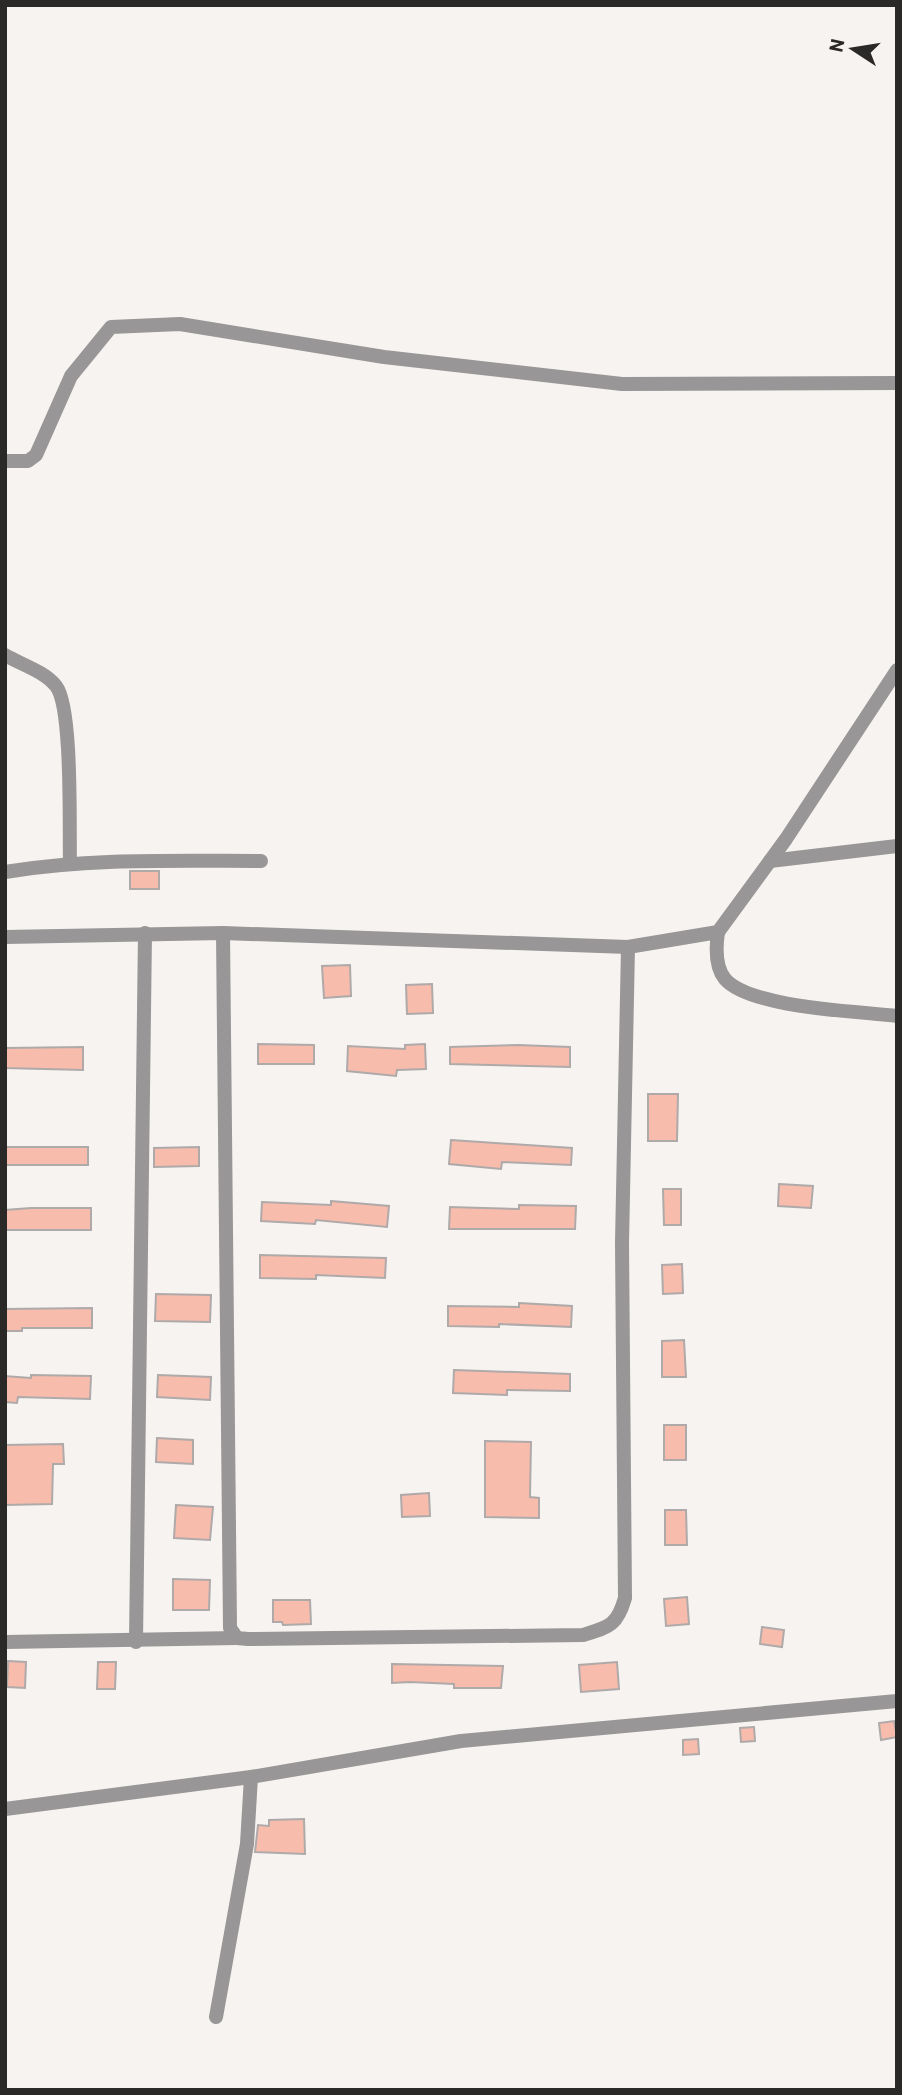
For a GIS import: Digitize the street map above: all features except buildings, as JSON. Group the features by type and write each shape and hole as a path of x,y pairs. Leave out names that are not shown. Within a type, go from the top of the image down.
{"street":[{"path":"5,461 28,461 36,455 71,376 111,327 180,324 384,357 622,384 897,383"},
{"path":"5,656 47,677 59,689 65,717 70,864"},
{"path":"897,670 770,861 718,932 715,951 723,977 741,992 792,1004 897,1016"},
{"path":"770,861 897,846"},
{"path":"5,872 127,860 261,861"},
{"path":"5,937 223,933 628,947 718,932"},
{"path":"136,1642 145,933"},
{"path":"223,933 230,1628 237,1638"},
{"path":"5,1642 583,1636 608,1628 620,1616 625,1598 622,1243 628,947"},
{"path":"5,1809 251,1777 461,1741 897,1701"},
{"path":"216,2017 247,1844 251,1777"}]}
